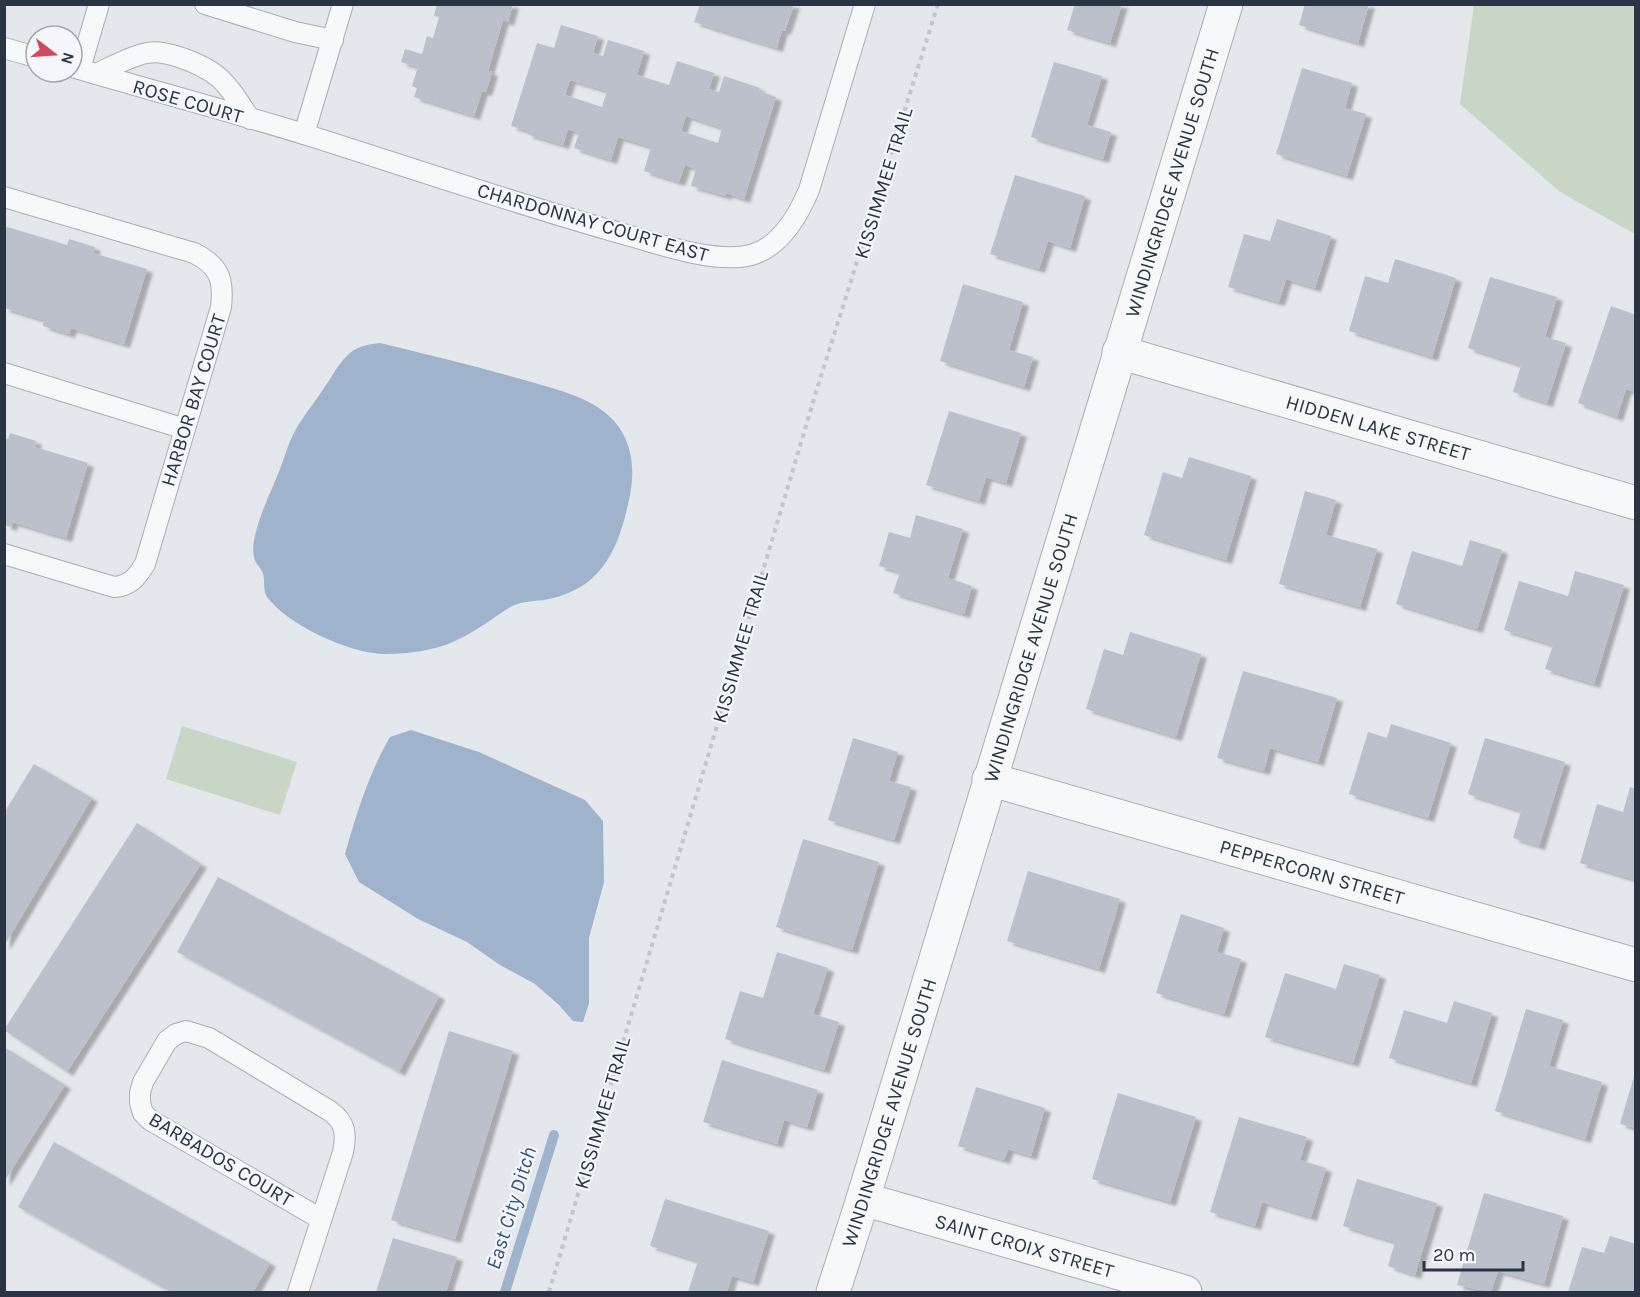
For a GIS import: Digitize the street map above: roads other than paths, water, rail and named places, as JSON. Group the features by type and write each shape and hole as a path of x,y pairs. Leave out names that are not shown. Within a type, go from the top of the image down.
{"street":[{"name":"WINDINGRIDGE AVENUE SOUTH","path":"833,1293 1226,4"},
{"name":"HIDDEN LAKE STREET","path":"1119,352 1635,503"},
{"name":"PEPPERCORN STREET","path":"989,779 1635,965"},
{"name":"SAINT CROIX STREET","path":"863,1199 1185,1293"}],"lane":[{"path":"84,62 99,4"},
{"path":"205,4 294,32 333,40"},
{"path":"304,134 343,4"},
{"name":"CHARDONNAY COURT EAST","path":"304,134 527,206 675,248 717,256 750,255 763,250 777,240 802,207 865,4"},
{"path":"4,48 24,54"},
{"path":"84,69 140,55 159,52 172,55 199,64 220,76 250,119"},
{"name":"ROSE COURT","path":"84,71 304,134"},
{"name":"HARBOR BAY COURT","path":"4,197 194,253 215,267 221,279 223,292 221,307 145,564 132,581 123,586 105,585 4,554"},
{"path":"4,373 184,429"},
{"name":"BARBADOS COURT","path":"186,1031 209,1038 339,1118 344,1127 343,1152 321,1219 150,1120 142,1113 140,1103 143,1082 168,1041 176,1034 186,1031"},
{"path":"298,1293 321,1219"}],"water":[{"path":"380,343 570,394 600,408 608,415 623,433 630,455 632,477 629,500 616,544 598,573 575,590 560,596 512,606 471,633 442,646 394,654 352,648 319,635 289,617 267,597 263,574 256,563 253,551 254,543 262,514 291,438 346,357 360,347"},
{"path":"411,730 479,752 585,800 603,821 604,882 589,938 589,1003 583,1022 573,1021 535,984 500,965 467,942 418,919 359,882 345,854 359,809 369,780 390,737"}],"waterway":[{"name":"East City Ditch","path":"505,1292 554,1135"}]}
